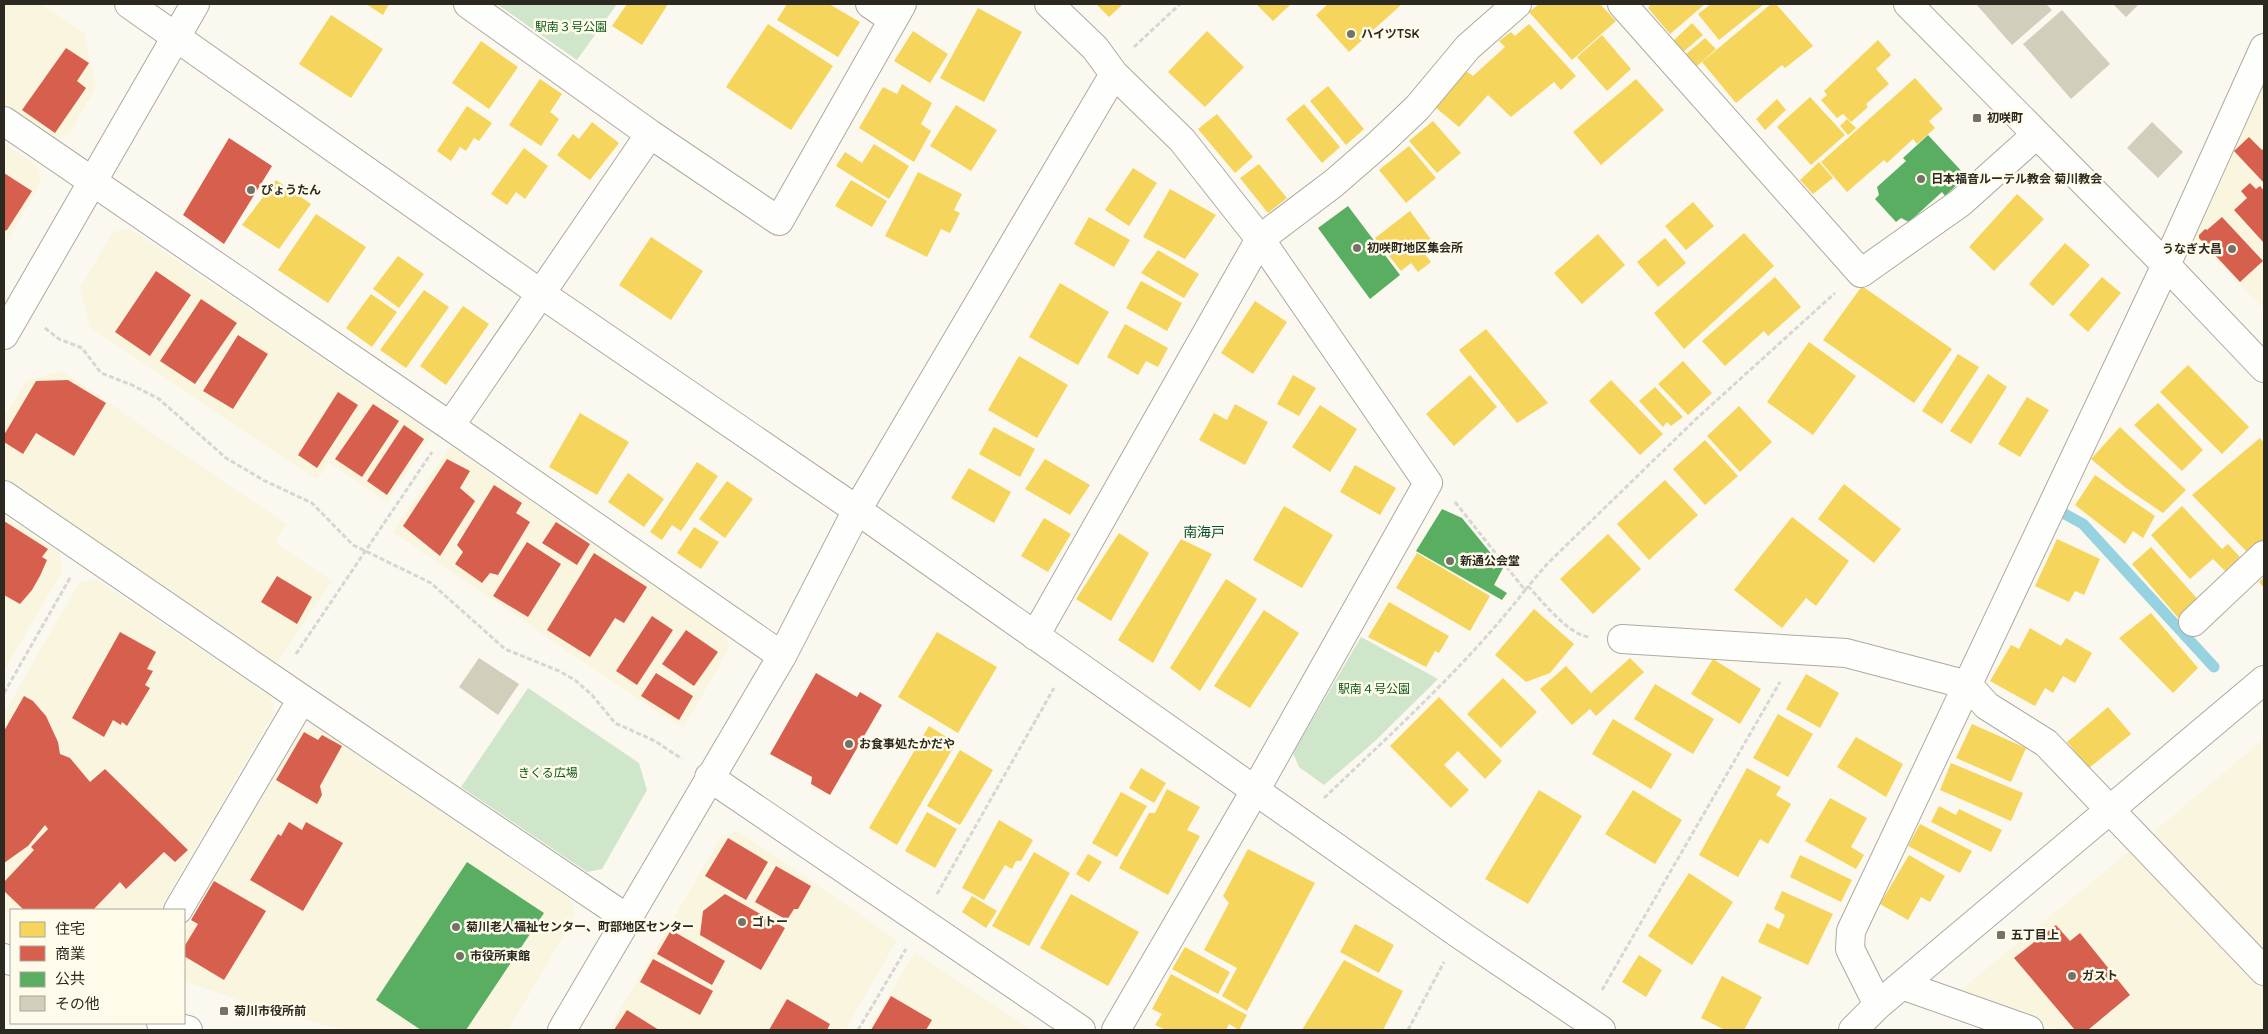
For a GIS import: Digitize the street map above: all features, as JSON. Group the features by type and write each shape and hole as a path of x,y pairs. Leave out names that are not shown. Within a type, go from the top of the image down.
{"street":[{"path":"129,4 540,293 857,510 1256,789 1459,934 1593,1025"},
{"path":"4,335 195,4"},
{"path":"468,4 650,134 779,221 897,12 870,4"},
{"path":"1049,4 1095,48 1112,72 1182,140 1260,239 1428,483 1256,789 1116,1030"},
{"path":"1035,636 1260,239 1334,184 1380,143 1417,108 1468,47 1517,4"},
{"path":"1622,4 1861,273 1960,203 2036,135"},
{"path":"1908,4 2166,265 2264,368"},
{"path":"1878,1004 1850,949 1850,931 2166,265 2264,48"},
{"path":"562,1030 709,777 782,656 857,510 1112,72"},
{"path":"4,121 782,656"},
{"path":"450,426 650,134"},
{"path":"4,494 302,700 628,919"},
{"path":"2193,622 2264,555"},
{"path":"1622,639 1846,653 1968,685 1987,706 2046,743 2264,971"},
{"path":"1853,1030 1878,1004 2264,680"},
{"path":"179,909 302,700"},
{"path":"709,777 1081,1030"},
{"path":"1902,985 2029,1030"},
{"path":"163,1024 188,1030"}],"path":[{"path":"1112,72 1180,4"},
{"path":"1300,820 1433,693 1510,610 1547,564 1695,420 1850,279 1861,273"},
{"path":"40,324 58,340 82,348 101,373 132,385 159,399 226,458 265,482 312,503 328,518 341,535 353,545 431,583 505,648 559,671 575,680 592,695 615,723 655,741 709,777"},
{"path":"277,682 450,426"},
{"path":"1428,483 1445,491 1526,588 1569,628 1583,637 1622,639"},
{"path":"4,693 86,551"},
{"path":"1593,1025 1799,650"},
{"path":"858,1030 1070,660"},
{"path":"1408,1030 1459,934"}],"shaded area":[{"path":"4,4 42,4 84,33 96,87 69,134 54,138 4,104"},
{"path":"2264,85 2264,309 2194,236"},
{"path":"4,143 37,166 41,181 9,239 4,240"},
{"path":"129,228 432,433 387,502 329,462 317,480 90,327 80,288 113,232"},
{"path":"62,371 286,524 275,542 332,581 277,663 4,478 4,418 26,381"},
{"path":"450,446 724,633 729,648 684,727 665,717 393,532"},
{"path":"4,516 59,553 62,571 4,671"},
{"path":"96,579 271,697 274,713 160,909 10,909 10,914 4,911 4,713 80,582"},
{"path":"315,727 571,900 575,916 508,1030 343,1030 260,1007 185,981 185,930 300,732"},
{"path":"2264,739 2264,953 2150,835"},
{"path":"738,831 897,940 845,1030 608,1030 722,836"},
{"path":"2131,850 2264,989 2264,1030 2060,1030 1955,995"},
{"path":"915,952 1031,1030 869,1030"}],"green space":[{"name":"駅南３号公園","path":"497,4 617,4 577,60"},
{"name":"駅南４号公園","path":"1361,637 1438,679 1374,742 1324,785 1299,767 1293,753"},
{"name":"きくる広場","path":"528,688 639,763 647,790 602,869 587,872 461,787"}],"building: 住宅":[{"path":"366,4 389,4 383,15"},
{"path":"627,4 668,4 642,45 612,26"},
{"path":"787,4 829,4 860,22 838,57 777,20"},
{"path":"1096,4 1123,4 1109,17"},
{"path":"1256,4 1291,4 1273,21"},
{"name":"ハイツTSK","path":"1328,4 1402,4 1349,52 1316,15"},
{"path":"1539,4 1600,4 1616,21 1572,60 1529,12"},
{"path":"1648,4 1705,4 1670,34 1648,8 1650,6"},
{"path":"1711,4 1764,4 1719,40 1698,14"},
{"path":"1771,4 1776,4 1813,46 1785,68 1782,65 1736,103 1702,62"},
{"path":"978,8 1022,32 984,102 940,78"},
{"path":"331,15 383,49 351,98 299,64"},
{"path":"1692,23 1703,35 1683,52 1673,41"},
{"path":"768,24 833,66 791,130 726,87"},
{"path":"1529,24 1576,76 1561,90 1554,82 1511,117 1488,95 1459,127 1435,107 1466,71 1473,76 1505,47 1499,41 1511,32 1515,36"},
{"path":"913,31 948,54 930,83 894,61"},
{"path":"1207,31 1244,67 1205,107 1168,72"},
{"path":"1602,35 1631,69 1607,91 1577,57"},
{"path":"1705,38 1716,49 1696,67 1685,55"},
{"path":"1878,40 1891,55 1876,69 1889,84 1866,104 1868,107 1851,122 1843,114 1837,118 1821,100 1827,95 1824,91"},
{"path":"481,41 518,67 489,109 452,83"},
{"path":"1915,78 1943,109 1929,121 1935,128 1917,144 1913,139 1887,163 1884,160 1847,192 1821,162"},
{"path":"540,79 562,94 550,112 559,119 541,146 509,125"},
{"path":"1636,79 1664,110 1601,165 1573,132"},
{"path":"902,84 932,103 921,124 931,131 914,162 859,128 883,87 897,94"},
{"path":"1328,86 1364,129 1346,145 1310,101"},
{"path":"1810,97 1845,135 1811,165 1777,127"},
{"path":"1777,99 1786,110 1765,130 1756,119"},
{"path":"1304,104 1340,147 1322,163 1286,119"},
{"path":"956,105 997,130 971,171 930,146"},
{"path":"467,106 492,123 479,141 474,138 466,151 460,147 451,161 437,151"},
{"path":"1217,114 1253,157 1235,173 1198,129"},
{"path":"1847,119 1856,128 1848,135 1840,126"},
{"path":"1433,121 1461,153 1437,173 1409,141"},
{"path":"592,122 619,143 590,180 557,155 573,134 579,139"},
{"path":"874,144 909,166 889,199 836,166 845,152 862,163"},
{"path":"1409,146 1436,178 1406,203 1379,170"},
{"path":"524,148 548,166 525,199 516,192 507,205 491,194"},
{"path":"1819,162 1833,178 1813,194 1800,180"},
{"path":"1259,164 1287,198 1268,213 1240,178"},
{"path":"1133,168 1157,183 1129,226 1105,210"},
{"path":"918,172 962,194 954,210 960,213 950,233 941,229 927,257 885,236"},
{"path":"276,180 311,204 279,249 242,225"},
{"path":"851,180 887,201 872,227 835,206"},
{"path":"1170,189 1216,215 1185,259 1143,237"},
{"path":"2017,194 2044,219 1994,271 1969,247"},
{"path":"1693,202 1714,226 1686,250 1665,226"},
{"path":"1410,211 1435,245 1424,253 1431,262 1418,272 1411,263 1401,271 1375,238"},
{"path":"316,214 366,247 328,303 278,270"},
{"path":"1089,217 1130,240 1114,267 1074,244"},
{"path":"1744,233 1774,266 1684,349 1654,313"},
{"path":"1598,234 1625,265 1582,304 1554,273"},
{"path":"651,237 703,271 671,320 619,285"},
{"path":"1665,238 1686,263 1658,287 1637,262"},
{"path":"2065,243 2090,265 2053,306 2029,284"},
{"path":"1158,250 1199,274 1184,298 1141,273"},
{"path":"398,256 424,274 399,308 373,289"},
{"path":"1775,277 1801,307 1768,336 1764,331 1725,366 1702,341"},
{"path":"2102,277 2121,293 2088,332 2069,315"},
{"path":"1141,281 1182,303 1167,331 1126,308"},
{"path":"1060,283 1109,312 1078,365 1029,337"},
{"path":"1862,286 1952,349 1914,403 1823,340"},
{"path":"424,290 449,307 406,368 380,350"},
{"path":"371,294 397,312 372,347 346,328"},
{"path":"1255,301 1287,322 1253,374 1221,353"},
{"path":"463,306 489,324 446,385 420,366"},
{"path":"1125,324 1168,348 1158,367 1146,361 1138,375 1107,357"},
{"path":"1486,329 1548,403 1517,423 1459,350"},
{"path":"1809,342 1856,376 1813,435 1767,402"},
{"path":"1958,354 1979,367 1942,424 1922,411"},
{"path":"1019,356 1068,385 1037,438 988,410"},
{"path":"1683,361 1712,393 1688,415 1658,384"},
{"path":"2188,365 2249,427 2222,454 2160,392"},
{"path":"1988,374 2007,387 1971,444 1950,431"},
{"path":"1293,375 1316,388 1299,416 1277,404"},
{"path":"1470,375 1497,407 1454,446 1426,414"},
{"path":"1611,380 1663,434 1640,455 1589,401"},
{"path":"1655,387 1683,417 1671,426 1667,422 1663,427 1639,401"},
{"path":"2027,397 2049,410 2020,457 1998,444"},
{"path":"2158,403 2203,450 2182,471 2134,425"},
{"path":"1235,404 1268,422 1245,465 1199,440 1214,413 1227,420"},
{"path":"1320,405 1357,429 1330,472 1292,447"},
{"path":"1739,406 1772,442 1740,472 1707,436"},
{"path":"580,413 629,442 597,495 549,467"},
{"path":"994,427 1035,449 1020,477 979,454"},
{"path":"2120,427 2186,490 2163,513 2126,488 2091,459"},
{"path":"2260,438 2264,443 2264,540 2249,554 2192,495"},
{"path":"1705,440 1738,476 1705,505 1673,469"},
{"path":"1045,459 1090,485 1070,515 1025,489"},
{"path":"697,462 718,476 681,531 672,525 662,540 650,532"},
{"path":"1355,465 1396,488 1380,515 1340,492"},
{"path":"969,468 1011,492 994,523 951,498"},
{"path":"628,473 664,499 644,527 608,502"},
{"path":"2095,475 2155,516 2143,538 2133,531 2125,544 2075,505"},
{"path":"1665,480 1698,515 1649,560 1617,524"},
{"path":"727,481 753,499 725,538 699,519"},
{"path":"1844,484 1901,529 1874,563 1818,519"},
{"path":"1284,506 1333,535 1302,588 1253,560"},
{"path":"2182,506 2222,549 2228,544 2240,557 2225,571 2213,559 2190,579 2151,535"},
{"path":"1792,517 1849,561 1816,606 1806,598 1782,628 1734,590"},
{"path":"1044,518 1071,534 1048,572 1021,556"},
{"path":"694,527 719,542 701,569 677,553"},
{"path":"1119,533 1149,553 1111,621 1076,599"},
{"path":"1608,534 1641,569 1593,614 1560,579"},
{"path":"1181,539 1212,554 1153,663 1118,640"},
{"path":"2057,539 2100,559 2084,595 2075,591 2069,602 2035,586"},
{"path":"2151,547 2201,603 2181,621 2132,564"},
{"path":"1417,553 1490,596 1470,631 1396,588"},
{"path":"2264,577 2264,588 2259,582"},
{"path":"1226,579 1257,599 1200,691 1170,668"},
{"path":"1389,602 1449,636 1439,653 1435,651 1426,667 1368,637"},
{"path":"1534,609 1574,644 1550,673 1526,682 1495,655"},
{"path":"1264,610 1299,633 1250,708 1214,686"},
{"path":"2151,613 2198,668 2173,693 2119,638"},
{"path":"2030,628 2061,646 2066,638 2092,653 2075,683 2063,676 2053,693 2045,688 2035,706 1990,681 2011,645 2019,649"},
{"path":"937,632 997,667 958,733 898,697"},
{"path":"1630,658 1644,672 1596,716 1590,709 1572,725 1540,689 1566,666 1591,693"},
{"path":"1713,659 1761,689 1740,724 1691,694"},
{"path":"1806,674 1839,693 1820,728 1786,709"},
{"path":"1503,678 1537,712 1501,748 1467,714"},
{"path":"1655,684 1714,719 1693,754 1634,719"},
{"path":"1439,697 1502,761 1485,779 1458,751 1444,765 1469,790 1451,808 1390,746"},
{"path":"2108,707 2131,734 2089,768 2067,742"},
{"path":"1778,714 1813,734 1788,777 1753,758"},
{"path":"1613,719 1672,754 1651,789 1592,754"},
{"path":"1972,724 2026,748 2011,782 1956,758"},
{"path":"929,726 956,743 897,845 869,828"},
{"path":"1856,737 1903,764 1886,797 1837,767"},
{"path":"960,750 993,770 960,825 927,806"},
{"path":"1951,763 2023,793 2011,821 1940,790"},
{"path":"1141,768 1166,783 1154,803 1129,788"},
{"path":"1747,768 1781,787 1776,795 1791,804 1768,844 1760,839 1738,877 1699,855"},
{"path":"1167,789 1200,807 1187,830 1200,836 1168,895 1119,868 1149,813 1155,813"},
{"path":"1539,790 1582,816 1528,904 1485,879"},
{"path":"1633,790 1682,820 1655,864 1605,834"},
{"path":"1121,792 1147,806 1117,857 1092,843"},
{"path":"1830,798 1867,818 1851,847 1864,855 1856,869 1805,841"},
{"path":"1939,806 1956,815 1959,809 2002,830 1991,852 1931,822"},
{"path":"927,812 957,829 935,868 905,851"},
{"path":"999,820 1033,840 1021,861 1016,861 1012,869 1005,865 984,900 962,888"},
{"path":"1920,824 1972,851 1960,873 1908,846"},
{"path":"1248,849 1315,883 1247,1011 1222,996 1237,968 1204,950 1229,903 1223,896"},
{"path":"1034,852 1070,873 1029,946 992,926"},
{"path":"1088,854 1102,862 1089,882 1076,874"},
{"path":"1800,855 1852,880 1841,902 1790,877"},
{"path":"1909,855 1945,876 1930,902 1921,897 1908,920 1880,904"},
{"path":"1689,873 1733,902 1692,965 1648,936"},
{"path":"1782,891 1833,914 1808,965 1758,942 1767,923 1779,929 1785,915 1774,909"},
{"path":"1071,894 1139,932 1108,986 1040,948"},
{"path":"972,896 997,911 986,928 962,912"},
{"path":"1355,924 1394,945 1379,973 1340,952"},
{"path":"1185,947 1230,972 1218,994 1172,969"},
{"path":"1639,955 1662,970 1646,997 1622,982"},
{"path":"1344,960 1403,991 1383,1030 1302,1030"},
{"path":"1171,974 1247,1015 1239,1030 1229,1024 1226,1030 1166,1030 1155,1025 1162,1014 1152,1009"},
{"path":"1722,976 1762,997 1744,1030 1725,1030 1701,1018"}],"building: 商業":[{"path":"66,48 89,63 77,81 86,88 55,133 22,110"},
{"path":"2249,137 2262,150 2264,148 2264,183 2234,151"},
{"path":"229,138 272,166 224,244 183,215"},
{"path":"4,173 32,191 7,230 4,231"},
{"path":"2250,183 2256,189 2260,186 2264,191 2264,243 2234,210 2247,198 2241,191"},
{"path":"2222,217 2263,261 2240,282 2199,238 2199,235 2205,229 2207,230"},
{"path":"156,271 191,295 150,356 115,332"},
{"path":"201,299 237,323 195,384 160,361"},
{"path":"238,335 268,354 233,409 203,391"},
{"path":"68,380 106,403 74,456 36,433 23,454 4,442 4,435 36,381"},
{"path":"338,392 358,405 317,468 298,455"},
{"path":"373,404 399,421 362,477 335,459"},
{"path":"404,425 424,439 387,495 367,481"},
{"path":"447,459 470,471 460,488 475,501 440,556 403,526"},
{"path":"494,485 522,503 516,513 530,522 498,575 490,573 482,583 455,564 463,552 457,545"},
{"path":"4,521 48,549 42,557 47,560 40,576 32,590 20,604 4,595"},
{"path":"556,522 590,544 577,565 542,543"},
{"path":"527,542 561,564 528,617 493,596"},
{"path":"594,553 647,587 624,623 615,618 590,657 547,630"},
{"path":"277,576 312,597 297,624 261,602"},
{"path":"652,616 673,630 637,685 616,671"},
{"path":"686,630 718,652 694,686 662,664"},
{"path":"120,632 156,652 147,669 153,671 145,685 150,688 127,726 122,722 121,725 113,720 104,737 72,718"},
{"path":"656,673 693,696 679,720 641,696"},
{"path":"816,673 857,697 860,692 882,705 830,795 811,784 812,777 770,754"},
{"path":"24,696 33,701 46,716 58,742 60,754 70,758 90,782 105,769 188,850 175,862 164,852 126,889 120,882 94,909 23,909 4,891 4,882 34,850 31,847 48,829 45,825 28,846 4,863 4,731"},
{"path":"304,732 318,740 322,735 342,746 320,786 322,795 317,804 276,780"},
{"path":"289,822 302,830 306,822 343,843 303,911 250,880 278,834 281,836"},
{"path":"728,838 768,862 746,900 705,876"},
{"path":"776,866 811,886 798,909 794,909 787,920 755,902"},
{"path":"214,881 266,911 224,980 185,957 185,945 198,924 191,920"},
{"path":"725,894 785,928 761,970 700,935 703,911"},
{"name":"ガスト","path":"2056,925 2070,941 2080,933 2130,995 2088,1030 2075,1030 2014,958"},
{"path":"671,930 725,961 712,985 657,954"},
{"path":"653,959 713,991 700,1015 640,982"},
{"path":"891,996 932,1020 926,1030 871,1030"},
{"path":"787,999 830,1024 827,1030 769,1030"},
{"path":"627,1010 659,1030 614,1030"}],"building: 公共":[{"path":"1928,135 1966,176 1945,196 1942,192 1909,222 1901,218 1896,222 1875,199 1879,195 1877,187 1906,161 1903,158"},
{"path":"1348,206 1400,275 1370,299 1318,228"},
{"path":"1442,509 1462,518 1503,568 1494,585 1507,593 1502,600 1416,551"},
{"name":"市役所東館","path":"467,862 544,913 466,1030 421,1030 376,1000"}],"building: その他":[{"path":"1976,4 2046,4 2052,10 2012,45"},
{"path":"2113,4 2139,4 2126,17"},
{"path":"2062,10 2110,64 2071,99 2023,44"},
{"path":"2152,122 2183,152 2158,178 2127,148"},
{"path":"479,658 519,684 498,715 459,687"}],"waterway":[{"path":"2061,512 2083,524 2214,667"}],"place":[{"name":"ハイツTSK","path":"1351,34"},
{"name":"初咲町","path":"1977,118"},
{"name":"日本福音ルーテル教会 菊川教会","path":"1921,179"},
{"name":"ぴょうたん","path":"251,190"},
{"name":"初咲町地区集会所","path":"1357,248"},
{"name":"うなぎ大昌","path":"2232,249"},
{"name":"新通公会堂","path":"1450,561"},
{"name":"お食事処たかだや","path":"849,744"},
{"name":"ゴトー","path":"742,922"},
{"name":"菊川老人福祉センター、町部地区センター","path":"456,927"},
{"name":"五丁目上","path":"2001,935"},
{"name":"市役所東館","path":"460,956"},
{"name":"ガスト","path":"2072,976"},
{"name":"菊川市役所前","path":"224,1011"}],"district":[{"name":"南海戸","path":"1204,532"}]}
